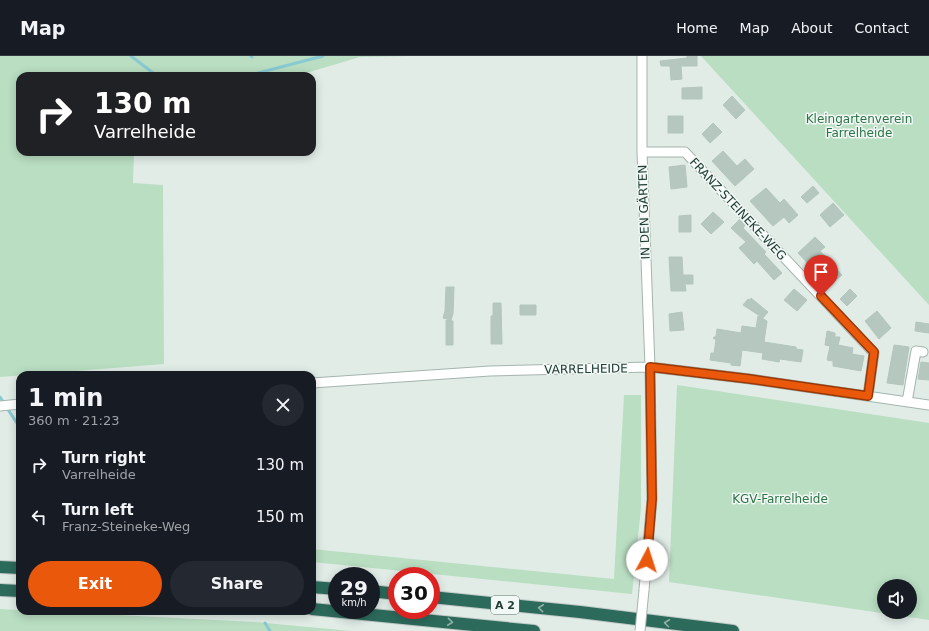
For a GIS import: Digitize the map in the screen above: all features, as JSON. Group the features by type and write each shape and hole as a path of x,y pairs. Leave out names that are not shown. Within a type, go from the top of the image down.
{"highway":[{"path":"0,567 16,568"},
{"path":"316,587 328,588"},
{"path":"0,590 16,591"},
{"name":"A 2","path":"440,598 580,612 734,631"},
{"name":"A 2","path":"316,609 534,631"}],"street":[{"name":"IN DEN GÄRTEN","path":"640,631 652,499 650,367 642,152 642,56"},
{"name":"FRANZ-STEINEKE-WEG","path":"642,152 685,152 874,352 868,396"},
{"path":"908,402 916,351 923,352"},
{"name":"VARRELHEIDE","path":"316,383 490,371 650,367 750,379 929,405"},
{"path":"0,406 16,404"}],"green space":[{"path":"0,56 413,56 360,57 309,72 16,72 16,156 134,156 133,183 163,185 164,364 76,371 16,371 16,376 0,377"},
{"name":"Kleingartenverein Farrelheide","path":"701,56 929,56 929,305"},
{"name":"KGV-Farrelheide","path":"677,385 929,423 929,620 917,618 917,579 877,579 877,612 669,582"},
{"path":"624,395 641,395 641,508 632,594 440,575 440,567 388,567 388,570 380,569 380,567 362,567 316,562 316,549 614,579"},
{"path":"0,609 16,610 16,615 118,615 255,622 351,631 0,631"}],"building":[{"path":"687,56 697,56 697,66 681,66 682,79 671,80 670,66 661,66 660,61 687,58"},
{"path":"702,87 702,99 682,99 682,88"},
{"path":"732,96 745,110 736,119 723,105"},
{"path":"668,116 683,116 683,133 668,133"},
{"path":"713,123 722,132 710,143 702,134"},
{"path":"723,151 737,166 745,159 754,169 735,186 712,161"},
{"path":"685,165 687,187 671,189 669,167"},
{"path":"813,186 819,193 807,203 801,197"},
{"path":"766,188 780,203 784,199 798,215 789,223 784,217 773,226 750,201"},
{"path":"833,203 844,215 830,227 820,215"},
{"path":"713,212 724,222 711,234 701,224"},
{"path":"691,215 691,232 679,232 679,216"},
{"path":"740,219 745,225 743,228 766,252 764,254 782,273 774,280 757,261 754,264 739,248 746,242 731,228"},
{"path":"815,237 825,247 820,251 842,275 829,286 798,253"},
{"path":"669,257 682,257 683,275 693,275 693,284 685,284 686,291 671,291"},
{"path":"446,287 454,287 453,314 451,320 443,318 445,311"},
{"path":"794,289 807,300 797,311 784,300"},
{"path":"850,289 857,296 847,306 840,299"},
{"path":"751,298 768,312 763,318 743,305 748,299 750,300"},
{"path":"493,303 501,303 502,344 491,344 491,316 493,316"},
{"path":"520,305 536,305 536,315 520,315"},
{"path":"877,311 891,328 879,339 865,321"},
{"path":"682,312 684,330 670,331 669,314"},
{"path":"758,316 767,321 764,342 796,347 796,349 803,350 801,362 780,359 779,362 762,359 763,353 742,350 740,366 710,360 711,353 714,353 716,340 713,338 716,336 717,329 741,333 742,326 756,328"},
{"path":"446,320 453,321 453,345 446,345"},
{"path":"916,322 929,324 929,333 915,331"},
{"path":"827,331 835,333 835,337 840,337 838,345 853,348 852,354 864,356 861,371 833,366 833,361 827,360 830,346 825,345"},
{"path":"894,345 909,347 903,385 887,383"},
{"path":"921,362 929,363 929,380 918,379"}],"waterway":[{"path":"131,56 152,72"},
{"path":"262,72 323,56"},
{"path":"0,397 16,422"},
{"path":"265,623 270,631"}],"route":[{"path":"647,560 652,499 650,367 750,379 868,396 874,352 821,296"}]}
